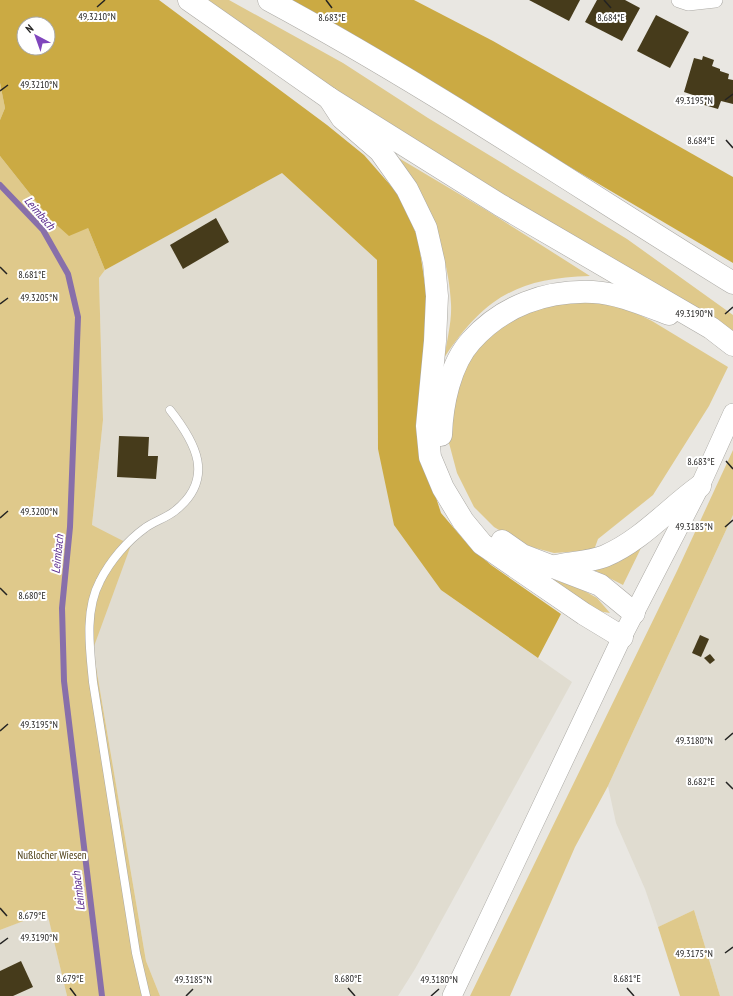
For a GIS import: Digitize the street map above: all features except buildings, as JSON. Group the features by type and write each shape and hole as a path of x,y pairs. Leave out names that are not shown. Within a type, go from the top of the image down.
{"highway":[{"path":"189,0 329,98 500,204 711,328 733,345"},
{"path":"269,0 309,22 474,120 733,283"},
{"path":"329,98 342,118 380,152 407,189 426,228 434,263 437,296 427,426 430,457 443,488 463,520 482,544 584,614 622,637"},
{"path":"639,225 733,292"},
{"path":"634,613 600,586 522,555 488,532 468,507 451,475 441,442 442,414 453,371 470,342 501,315 531,299 570,292 594,292 626,299 711,328"},
{"path":"551,566 604,556 635,540 674,505 700,486"}],"street":[{"path":"679,0 688,3 701,3 715,0"},
{"path":"452,996 622,637 700,486 733,413"}],"lane":[{"path":"146,996 136,953 93,682 89,640 94,596 99,582 108,567 126,544 145,528 175,511 186,501 196,485 198,456 186,431 170,410"}],"shaded area":[{"path":"0,0 159,0 327,125 364,155 399,195 418,238 427,298 429,476 441,513 470,547 491,565 561,614 538,658 441,590 394,525 378,449 377,260 282,173 105,270 88,228 69,236 50,219 0,156 0,120 5,108 0,83"},
{"path":"286,0 414,0 493,41 733,177 733,263"},
{"path":"282,172 377,260 378,449 441,590 572,682 415,969 398,996 160,996 146,961 93,649 92,525 103,420 99,278 105,270"},
{"path":"733,515 733,996 720,996 694,910 658,927 645,889 616,823 608,786"},
{"path":"47,911 67,996 0,996 0,930"}],"green space":[{"path":"200,0 229,0 343,63 428,118 627,239 733,315 733,339 327,88"},
{"path":"0,83 5,108 0,120"},
{"name":"Nußlocher Wiesen","path":"0,156 50,219 88,228 105,270 99,278 103,420 92,525 131,545 93,649 146,961 160,996 67,996 47,912 0,930"},
{"path":"397,157 486,210 590,276 542,281 522,287 505,295 473,320 444,358 451,317 449,283 445,263 433,227"},
{"path":"546,298 611,301 652,321 728,367 709,406 653,495 598,539 594,550 554,553 524,545 494,527 474,507 457,473 449,443 455,381 488,331"},
{"path":"733,450 733,515 608,786 575,847 510,996 470,996 677,571"},
{"path":"642,546 623,585 594,570 619,562"},
{"path":"544,576 581,589 597,598 610,613 591,610"},
{"path":"694,910 720,996 680,996 658,927"}],"waterway":[{"name":"Leimbach","path":"0,185 43,230 68,274 78,317 70,527 62,608 64,681 102,996"}]}
